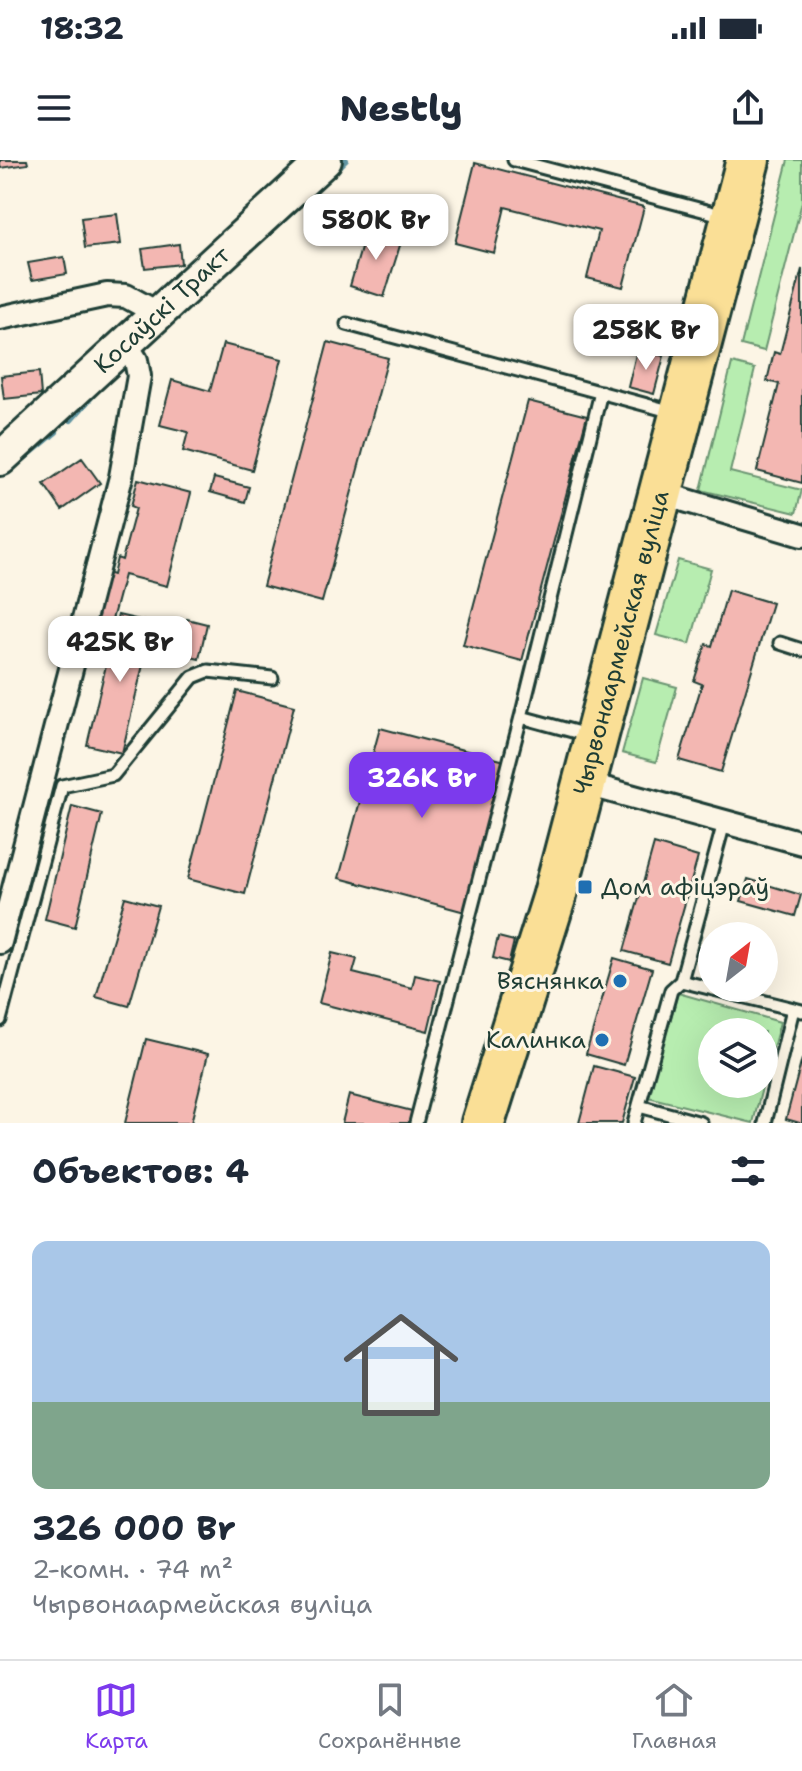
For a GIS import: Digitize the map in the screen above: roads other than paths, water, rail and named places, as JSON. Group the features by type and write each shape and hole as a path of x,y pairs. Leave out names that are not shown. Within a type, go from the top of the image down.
{"highway":[{"name":"Чырвонаармейская вуліца","path":"483,1123 554,898 748,160"}],"main road":[{"name":"Косаўскі Тракт","path":"0,459 325,160"}],"street":[{"path":"0,318 107,295 126,296 159,314"},
{"path":"0,942 121,477 139,376 136,360 126,344"},
{"path":"661,493 801,530"},
{"path":"583,783 802,843"}],"lane":[{"path":"514,160 733,218"},
{"path":"347,324 682,414"},
{"path":"416,1123 601,392"},
{"path":"780,643 802,650"},
{"path":"0,1020 62,786 113,775 193,677 208,671 272,678"},
{"path":"521,717 596,737"},
{"path":"634,1123 671,990 681,981 724,823"},
{"path":"681,981 798,1010 765,1123"},
{"path":"639,1106 701,1123"}],"waterway":[{"path":"336,170 346,160"},
{"path":"281,222 311,194"},
{"path":"71,420 95,393"},
{"path":"21,461 56,432"}],"place":[{"name":"Дом афіцэраў","path":"585,887"},
{"name":"Вяснянка","path":"620,981"},
{"name":"Калинка","path":"602,1040"}]}
